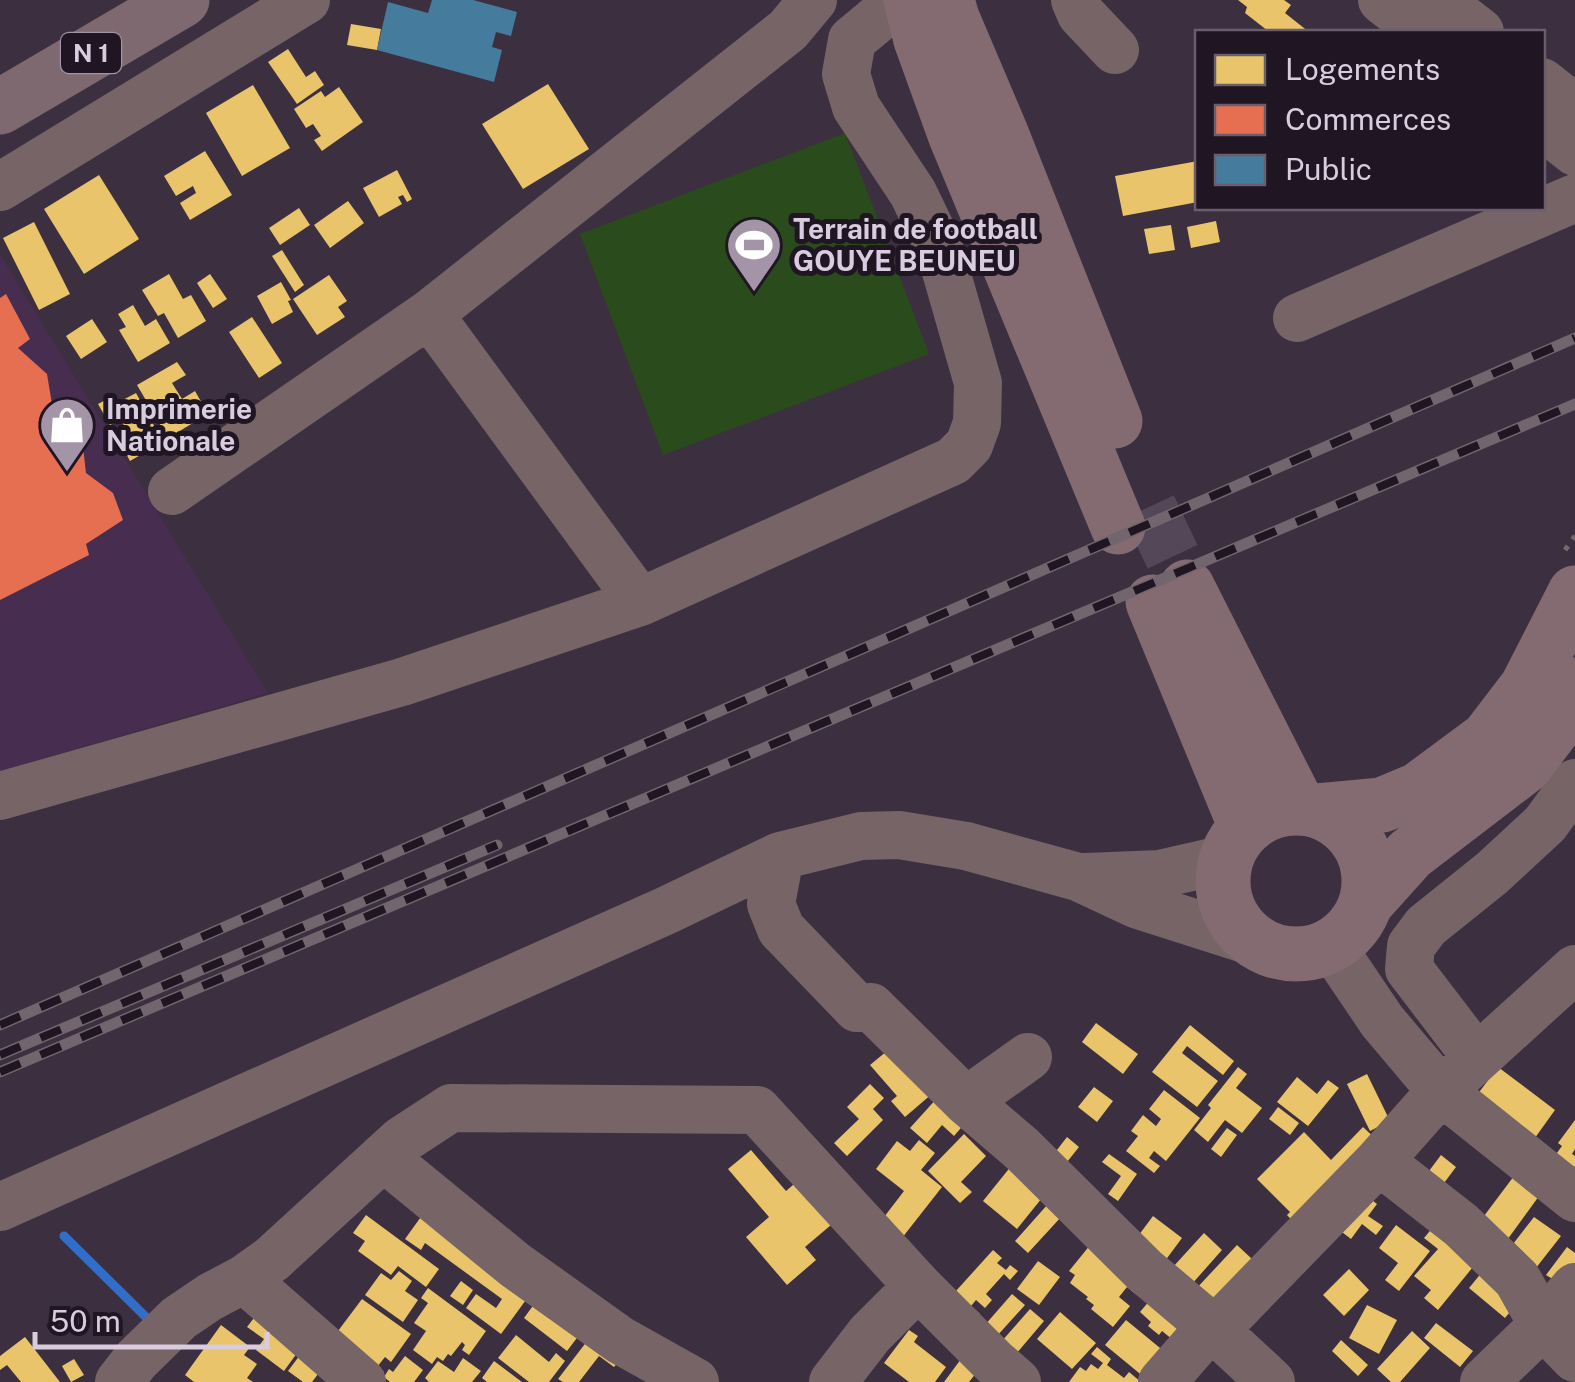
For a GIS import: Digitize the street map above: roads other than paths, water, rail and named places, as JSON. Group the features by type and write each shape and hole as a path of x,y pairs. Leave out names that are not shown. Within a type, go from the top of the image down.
{"highway":[{"name":"N 1","path":"0,107 182,0"}],"main road":[{"path":"912,0 956,134 1134,517 1007,149 947,0"},
{"path":"1236,843 1170,594 1309,809 1336,819 1350,831 1368,865 1366,903 1346,935 1312,952 1293,954 1257,943 1231,915 1224,898 1223,878 1236,843 1262,816 1280,810 1309,809 1382,805 1418,790 1488,738 1527,688 1566,578"},
{"path":"1366,903 1410,854 1524,766 1558,722 1575,685"}],"street":[{"path":"0,187 306,0"},
{"path":"0,796 402,682 640,602 953,461 969,445 977,424 978,384 939,247 912,193 856,107 846,74 852,40 900,0"},
{"path":"1075,0 1082,14 1115,50"},
{"path":"1382,0 1420,30"},
{"path":"1439,0 1477,30"},
{"path":"172,491 429,314 788,30 811,1"},
{"path":"1545,84 1575,108"},
{"path":"1545,128 1575,152"},
{"path":"1297,318 1575,198"},
{"path":"429,314 640,602"},
{"path":"1478,1058 1409,969 1411,946 1426,926 1546,824 1575,783"},
{"path":"0,1207 780,856 861,836 899,835 966,846 1078,878 1138,905 1257,943"},
{"path":"1078,878 1160,874 1236,843"},
{"path":"780,856 771,904 780,929 856,1008 871,1006 1144,1270 1271,1382"},
{"path":"1330,944 1382,1021 1441,1091 1575,1198"},
{"path":"1162,1382 1204,1334 1215,1330 1379,1161 1441,1091 1575,969"},
{"path":"966,1101 1028,1057"},
{"path":"139,1375 180,1318 272,1258 402,1140 450,1108 757,1110 918,1286 1017,1382"},
{"path":"383,1157 515,1265 620,1340 694,1382"},
{"path":"1379,1161 1461,1226 1517,1279 1543,1324 1575,1358"},
{"path":"244,1278 362,1382"},
{"path":"833,1382 870,1334 918,1286"},
{"path":"1484,1382 1575,1287"}],"waterway":[{"path":"64,1236 154,1325"}],"tunnel":[{"path":"1149,507 1187,587"}],"railway":[{"path":"0,1025 1575,338"},
{"path":"0,1072 1575,404"},
{"path":"0,1055 497,845"}],"place":[{"name":"Terrain de football GOUYE BEUNEU","path":"754,294"},
{"name":"Imprimerie Nationale","path":"67,474"}]}
